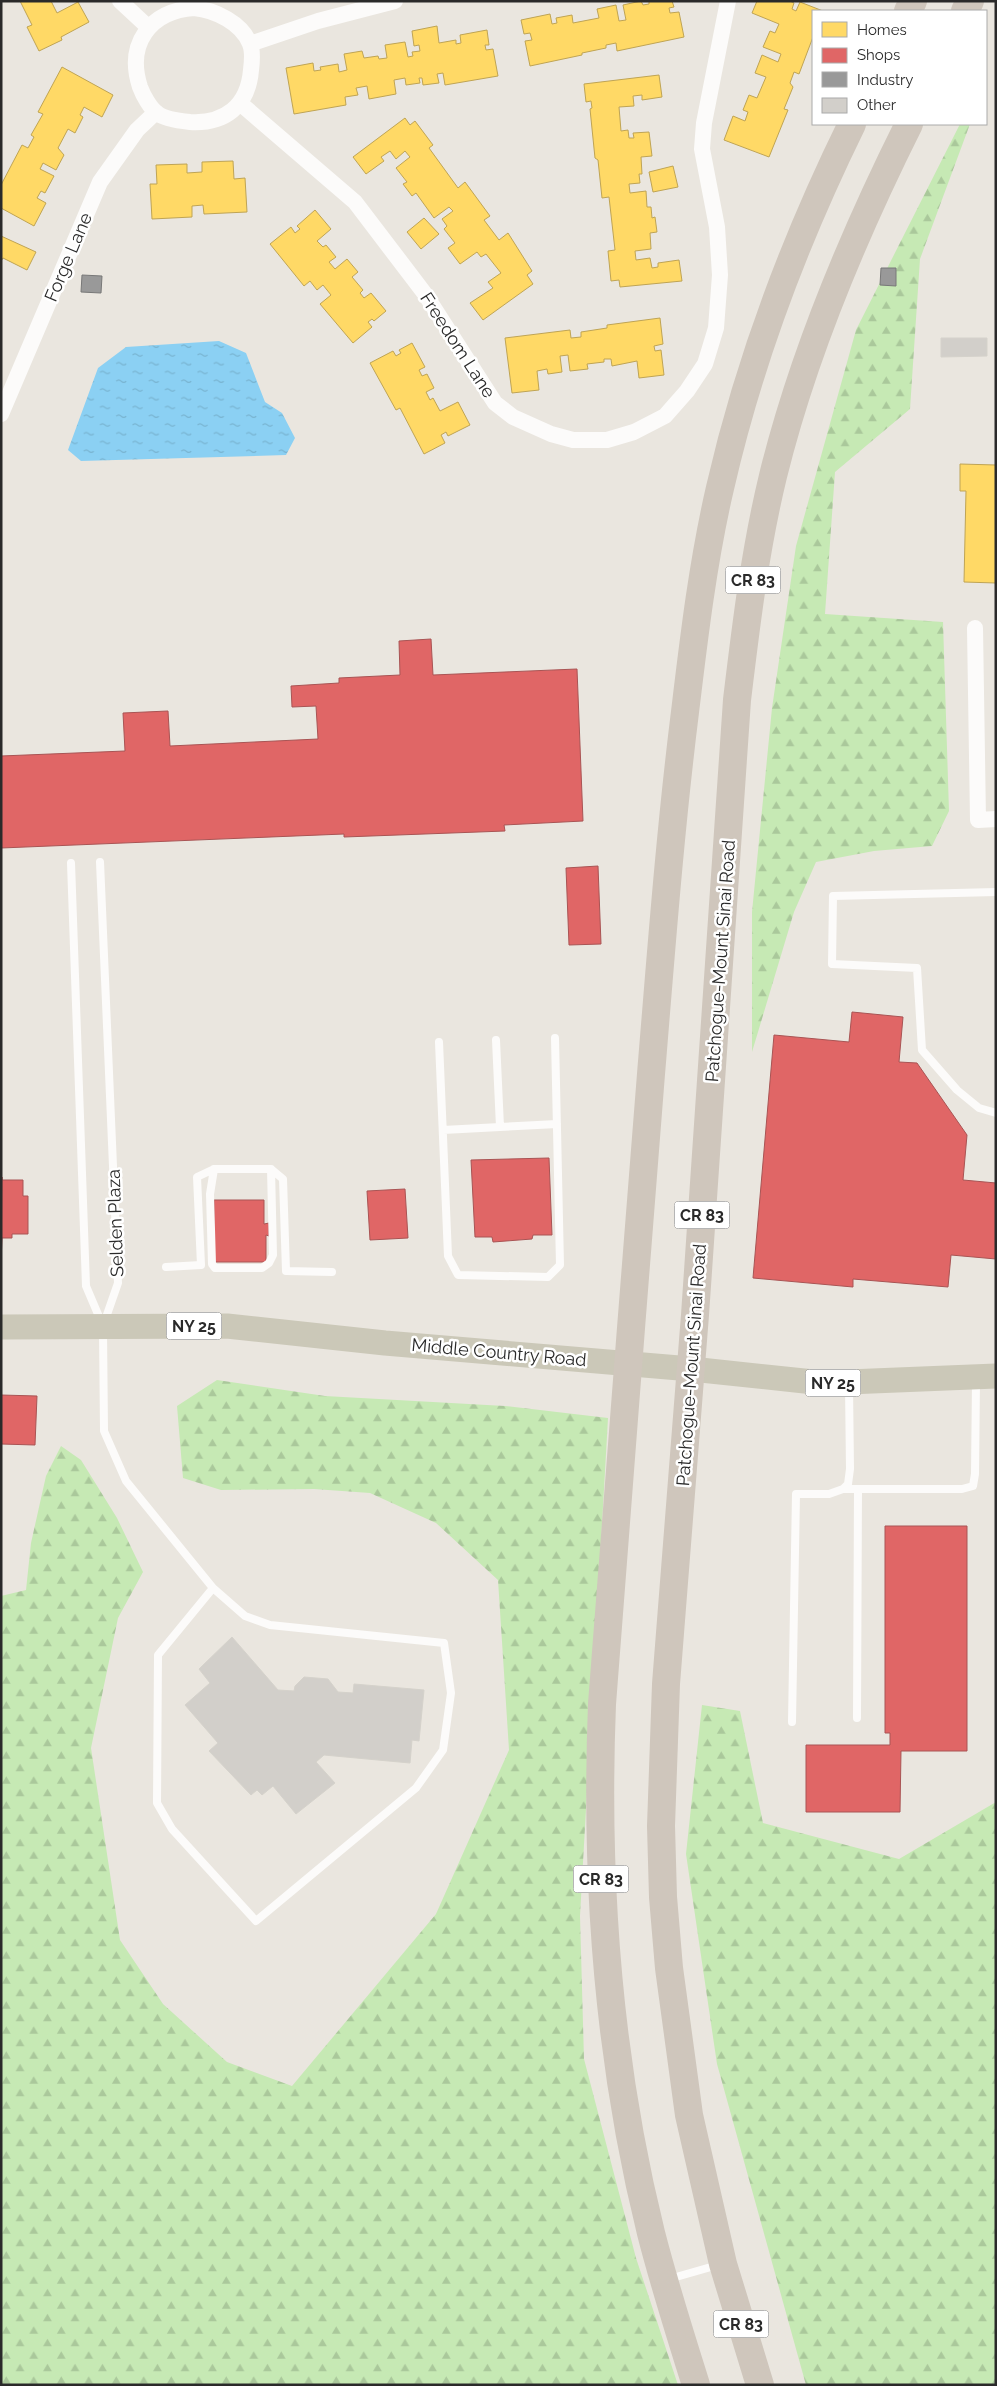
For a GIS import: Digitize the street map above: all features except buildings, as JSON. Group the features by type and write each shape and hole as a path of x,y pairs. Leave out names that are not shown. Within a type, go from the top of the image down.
{"highway":[{"name":"CR 83","path":"696,2385 651,2231 624,2102 603,1925 600,1759 602,1704 627,1363 669,845 694,630 719,490 756,354 809,214 852,125"},
{"name":"Patchogue-Mount Sinai Road","path":"760,2385 723,2264 690,2115 669,1968 663,1898 661,1826 663,1742 738,700 746,623 773,477 793,407 816,339 851,248 909,125"}],"main road":[{"name":"Middle Country Road","path":"1,1327 227,1326 385,1343 627,1363 823,1383 986,1376"}],"street":[{"path":"120,1 148,27"},
{"path":"250,44 318,21 395,1"},
{"name":"Freedom Lane","path":"241,104 355,202 425,294 495,403 513,417 551,434 573,440 607,440 634,432 665,416 687,391 705,364 716,328 720,275 717,227 702,149 704,123 728,1"},
{"path":"181,9 208,9 241,30 250,44 252,61 248,91 241,104 232,112 206,121 189,122 167,117 156,112 142,92 136,74 137,48 148,27 165,16 181,9"},
{"name":"Forge Lane","path":"1,414 100,182 137,130 156,112"},
{"path":"975,628 978,820 996,819"}],"lane":[{"name":"Selden Plaza","path":"100,862 118,1283 103,1326"},
{"name":"Selden Plaza","path":"71,863 86,1286 103,1326"},
{"path":"996,892 833,896 832,964 917,968 922,1050 957,1090 979,1108 996,1113"},
{"path":"439,1042 448,1256 458,1275 548,1277 560,1265 555,1038"},
{"path":"496,1040 500,1127"},
{"path":"443,1130 557,1124"},
{"path":"214,1169 210,1194 212,1264 215,1268 262,1268 269,1263 274,1255 271,1169"},
{"path":"166,1267 201,1265 197,1177 214,1169 271,1169 284,1179 286,1271 332,1272"},
{"path":"103,1326 104,1431 126,1481 214,1588 245,1616 270,1625 444,1643 451,1693 443,1750 416,1788 256,1921 172,1829 157,1803 158,1655 214,1588"},
{"path":"792,1722 796,1494 829,1494 843,1489 962,1489 973,1486 986,1376"},
{"path":"843,1489 848,1484 850,1469 849,1382"},
{"path":"858,1489 858,1718"},
{"path":"664,2280 723,2264"}],"green space":[{"path":"959,125 970,125 920,259 910,409 835,472 825,614 943,622 949,811 932,846 874,851 816,862 794,912 752,1052 752,912 772,708 796,546 856,330"},
{"path":"217,1380 325,1396 505,1406 608,1418 580,1916 584,2059 636,2258 678,2385 1,2385 1,1596 26,1590 31,1543 46,1476 61,1446 81,1460 117,1518 143,1572 118,1618 91,1748 120,1940 163,2004 227,2062 292,2086 436,1914 509,1750 498,1580 436,1523 370,1493 314,1489 221,1490 183,1478 177,1406"},
{"path":"702,1705 740,1711 763,1823 899,1859 996,1802 996,2385 806,2385 717,2064 686,1854"}],"water":[{"path":"219,341 246,353 265,402 282,413 295,438 286,455 81,461 68,450 98,368 126,347"}]}
